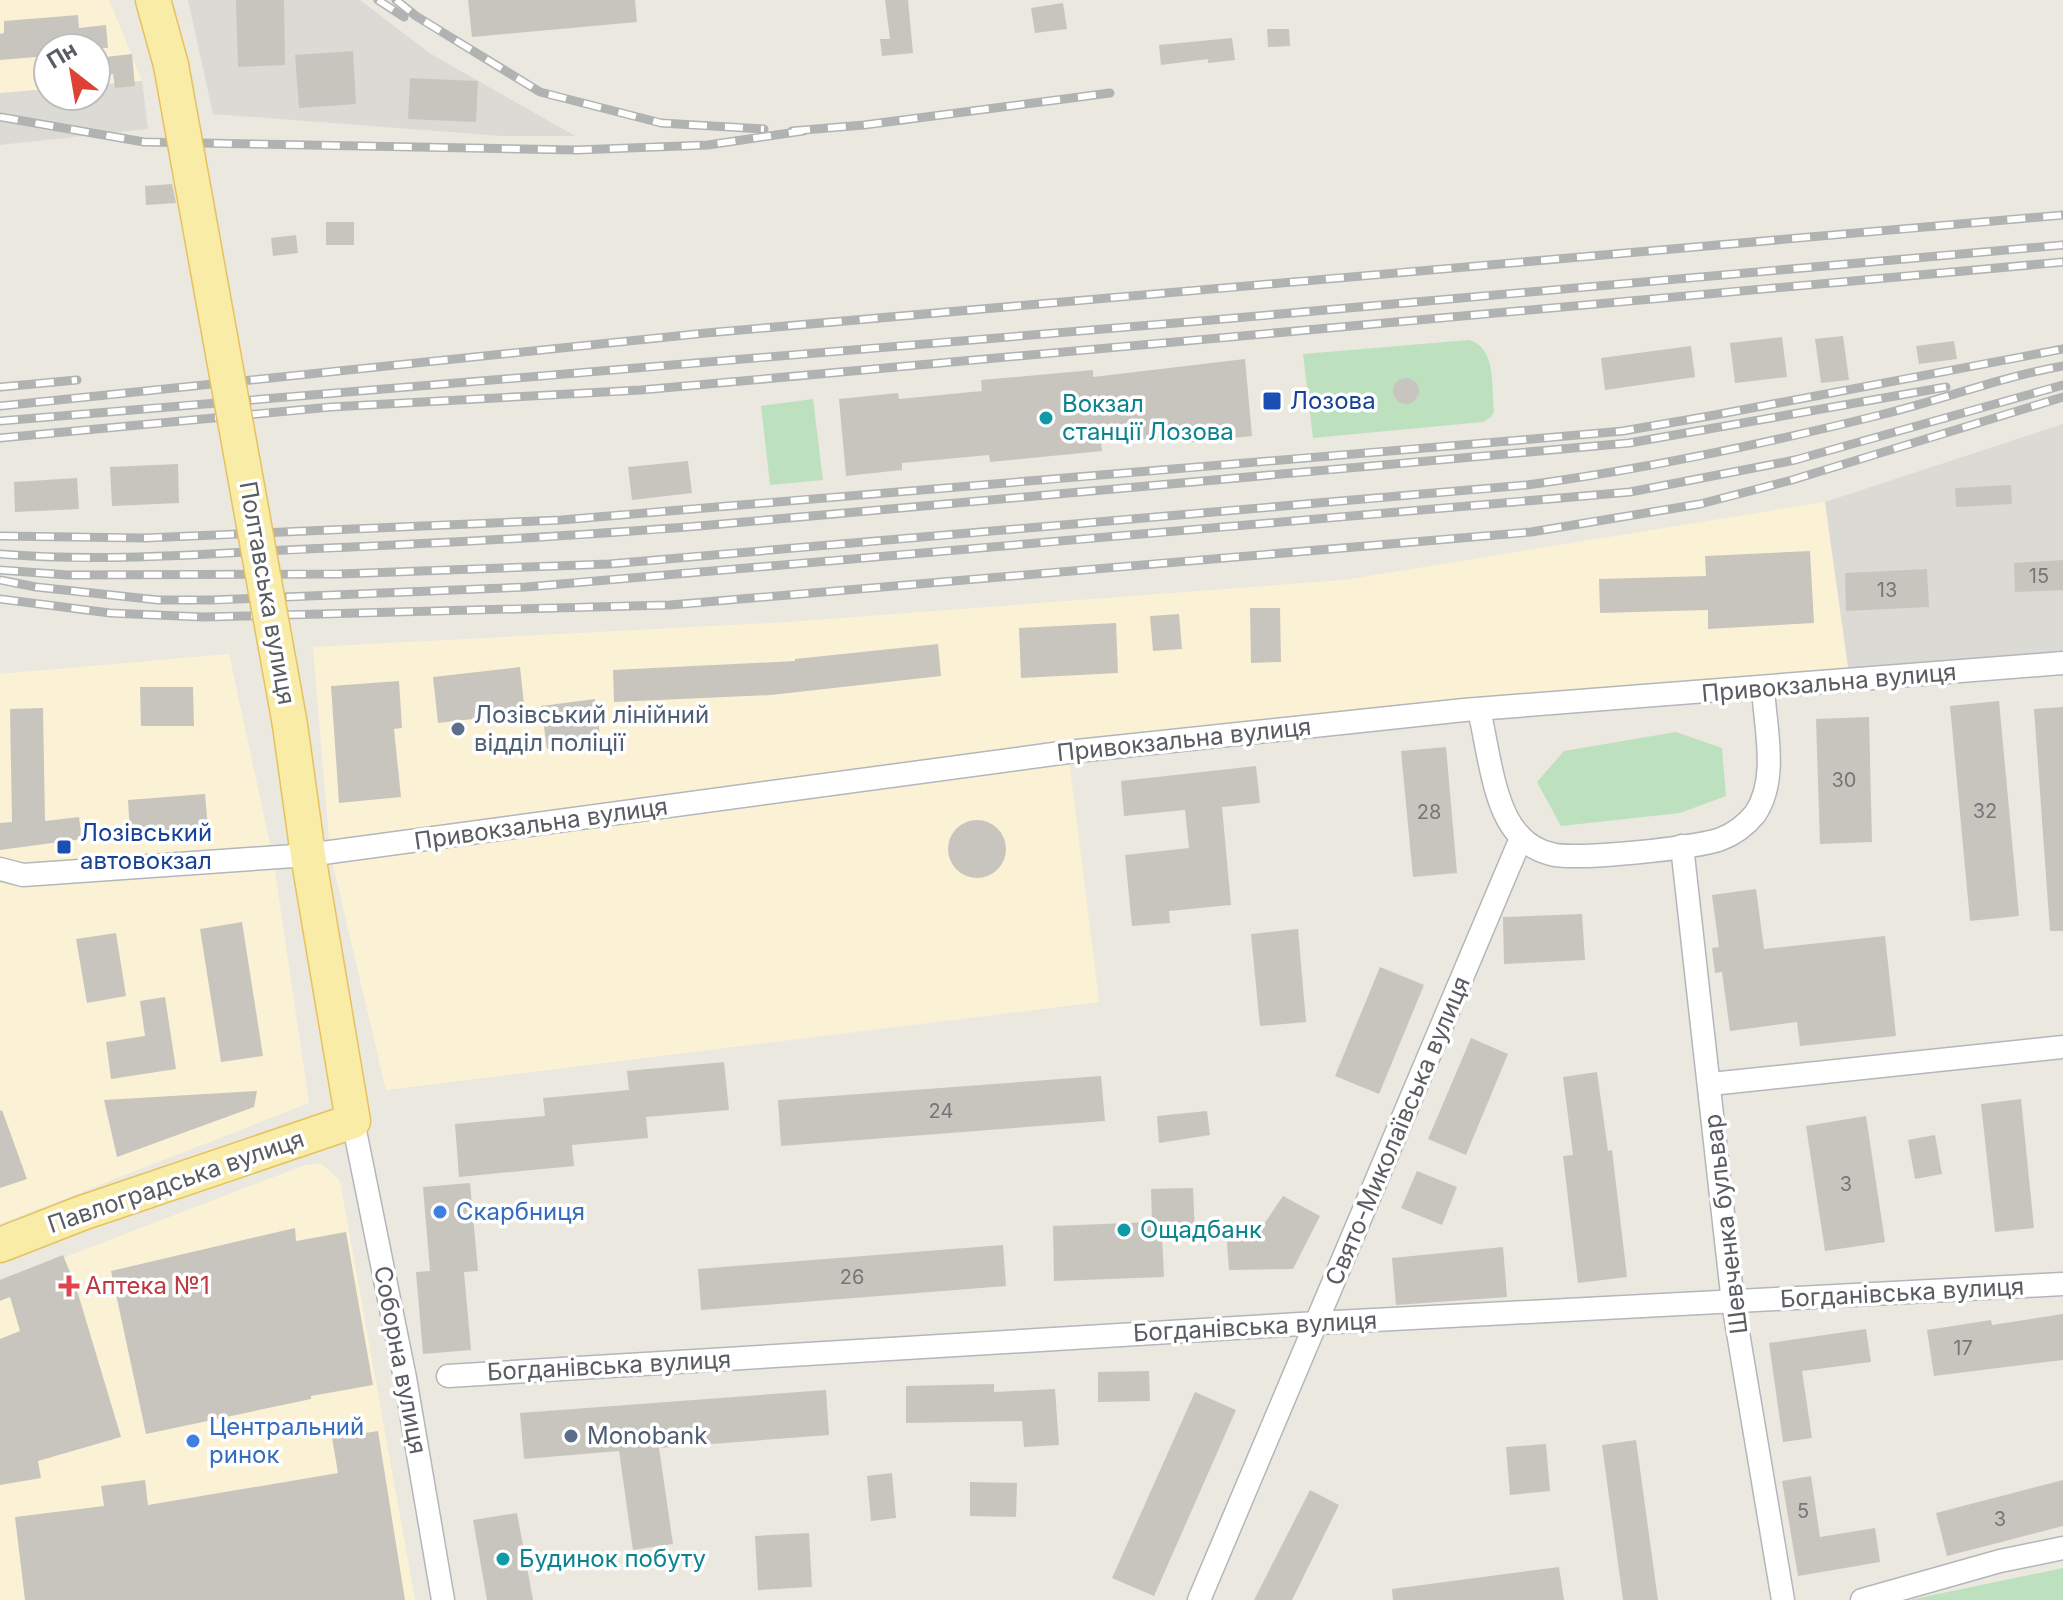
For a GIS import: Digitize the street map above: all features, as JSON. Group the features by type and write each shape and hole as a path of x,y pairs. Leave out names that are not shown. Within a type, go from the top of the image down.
{"main road":[{"name":"Полтавська вулиця","path":"153,0 171,65 290,725 308,855 353,1121"},
{"name":"Павлоградська вулиця","path":"0,1245 82,1213 353,1121"}],"street":[{"name":"Привокзальна вулиця","path":"0,869 23,875 308,855 1068,752 1479,710 2063,663"},
{"path":"1479,710 1507,819 1521,838 1541,851 1564,857 1682,846 1725,838 1745,825 1764,796 1768,772 1763,688"},
{"name":"Свято-Миколаївська вулиця","path":"1199,1600 1521,838"},
{"name":"Шевченка бульвар","path":"1682,846 1711,1084 1733,1303 1783,1600"},
{"path":"1711,1084 2063,1047"},
{"name":"Соборна вулиця","path":"353,1121 405,1378 443,1600"},
{"name":"Богданівська вулиця","path":"448,1376 1317,1323 2063,1284"},
{"path":"1862,1600 2000,1561 2063,1548"}],"shaded area":[{"path":"0,0 109,0 142,81 112,84 112,32 32,32 32,90 0,93"},
{"path":"188,0 360,0 431,54 575,136 502,136 213,114"},
{"path":"142,81 148,129 0,145 0,93 32,90 32,112 112,112 112,84"},
{"path":"2063,424 2063,663 1850,681 1825,502"},
{"path":"1825,502 1850,681 1068,752 1099,1002 386,1090 330,852 313,647 789,622 1344,580"},
{"path":"229,654 273,858 309,1103 0,1224 0,674"},
{"name":"Центральний ринок","path":"322,1164 340,1181 415,1600 0,1600 0,1282 305,1165"}],"green space":[{"path":"1469,340 1484,351 1491,369 1494,411 1491,417 1483,422 1313,438 1303,354"},
{"path":"813,399 823,480 770,485 761,406"},
{"path":"1676,732 1722,748 1726,796 1680,813 1561,826 1537,782 1564,751"},
{"path":"2063,1568 2063,1600 1909,1600"}],"building":[{"path":"236,0 284,0 285,65 238,67"},
{"path":"468,0 635,0 637,22 472,37"},
{"path":"885,0 908,0 913,53 882,56 880,39 890,39"},
{"path":"1063,3 1067,29 1035,33 1031,8"},
{"path":"78,15 79,28 106,25 107,32 32,32 32,57 0,60 0,34 4,33 4,21"},
{"path":"1267,29 1289,29 1290,46 1268,47"},
{"path":"1232,38 1235,60 1208,63 1208,59 1161,65 1159,45"},
{"path":"353,51 356,104 299,108 295,55"},
{"path":"132,54 135,86 115,88 112,56"},
{"path":"410,78 478,81 476,122 408,119"},
{"path":"172,184 176,203 146,205 145,186"},
{"path":"326,222 354,222 354,245 326,245"},
{"path":"296,235 298,253 273,256 271,238"},
{"path":"1843,336 1849,380 1821,383 1815,339"},
{"path":"1782,337 1787,377 1735,383 1730,343"},
{"path":"1954,341 1957,359 1919,364 1916,346"},
{"path":"1691,346 1695,377 1605,390 1601,358"},
{"name":"Вокзал станції Лозова","path":"1245,359 1252,436 1186,443 1185,435 1101,443 1102,451 990,462 989,455 902,463 902,470 846,476 839,399 898,393 899,399 982,391 981,380 1093,370 1093,377"},
{"path":"1406,378 1415,382 1419,391 1415,400 1406,404 1397,400 1393,391 1397,382"},
{"path":"688,461 692,493 632,500 628,467"},
{"path":"178,464 179,503 112,506 110,467"},
{"path":"77,478 79,509 15,512 14,482"},
{"path":"2011,485 2012,504 1956,507 1955,488"},
{"path":"1810,551 1814,623 1708,629 1708,610 1600,613 1599,579 1706,576 1705,556"},
{"path":"2063,560 2063,590 2015,592 2014,563"},
{"path":"1927,569 1929,607 1846,611 1845,573"},
{"path":"1250,608 1280,608 1281,662 1251,663"},
{"path":"1179,614 1182,649 1153,651 1150,616"},
{"path":"1116,623 1118,673 1021,678 1019,628"},
{"path":"938,644 941,676 771,695 614,702 613,670 795,661"},
{"path":"520,667 525,713 438,723 433,677"},
{"path":"399,681 402,728 394,729 401,797 339,803 331,686"},
{"path":"140,687 193,687 194,726 141,726"},
{"path":"595,699 601,742 547,749 541,706"},
{"path":"1999,701 2019,916 1970,921 1950,706"},
{"path":"2063,707 2063,931 2050,931 2034,709"},
{"path":"43,708 45,821 79,817 82,839 0,850 0,823 12,822 10,709"},
{"path":"1869,717 1872,842 1820,844 1816,719"},
{"path":"1446,747 1457,873 1413,877 1401,751"},
{"path":"1256,766 1260,803 1222,807 1231,905 1169,911 1170,923 1132,926 1125,855 1189,848 1185,810 1124,816 1121,781"},
{"path":"205,794 208,828 130,834 128,800"},
{"path":"977,820 998,828 1006,849 998,870 977,878 956,870 948,849 956,828"},
{"path":"1756,889 1764,949 1885,936 1896,1036 1800,1046 1797,1022 1730,1031 1722,972 1715,973 1712,948 1719,947 1712,895"},
{"path":"1582,914 1585,960 1504,964 1503,917"},
{"path":"242,922 263,1056 221,1062 200,929"},
{"path":"1298,929 1306,1022 1260,1026 1251,934"},
{"path":"116,933 126,996 87,1003 76,939"},
{"path":"1380,967 1424,985 1379,1094 1335,1076"},
{"path":"165,997 176,1069 111,1079 106,1042 145,1036 140,1001"},
{"path":"1471,1038 1508,1054 1466,1155 1428,1139"},
{"path":"724,1062 729,1110 646,1117 648,1138 572,1145 574,1166 459,1177 455,1124 545,1116 543,1098 629,1090 627,1071"},
{"path":"1597,1072 1608,1151 1612,1150 1627,1277 1578,1283 1563,1156 1573,1155 1563,1077"},
{"path":"1101,1076 1105,1121 781,1146 778,1100"},
{"path":"257,1091 254,1107 117,1157 104,1100"},
{"path":"2021,1099 2034,1228 1995,1232 1981,1104"},
{"path":"0,1111 27,1179 0,1188"},
{"path":"1207,1111 1210,1135 1159,1143 1157,1116"},
{"path":"1866,1116 1885,1242 1825,1251 1806,1126"},
{"path":"1935,1135 1942,1174 1915,1179 1908,1140"},
{"path":"1417,1171 1457,1187 1442,1225 1401,1208"},
{"path":"470,1183 478,1271 464,1272 471,1350 423,1354 416,1272 430,1271 423,1187"},
{"name":"Ощадбанк","path":"1193,1188 1195,1235 1162,1236 1164,1277 1054,1281 1053,1226 1152,1222 1151,1189"},
{"path":"1283,1196 1320,1216 1293,1269 1229,1270 1226,1231 1258,1233"},
{"path":"295,1228 296,1241 346,1232 373,1385 146,1434 111,1271"},
{"path":"1003,1245 1006,1286 701,1310 698,1269"},
{"path":"1503,1247 1507,1297 1396,1305 1392,1258"},
{"path":"63,1255 76,1287 121,1437 38,1461 41,1478 0,1485 0,1339 20,1331 10,1297 0,1301 0,1280"},
{"path":"2063,1314 2063,1360 1934,1376 1927,1330 1991,1320 1992,1325"},
{"path":"1866,1329 1871,1362 1802,1371 1812,1438 1783,1442 1769,1343"},
{"path":"1149,1371 1150,1401 1098,1402 1098,1372"},
{"path":"994,1384 994,1392 1055,1389 1059,1445 1024,1447 1022,1421 906,1423 906,1386"},
{"path":"826,1390 829,1435 659,1448 673,1544 633,1550 619,1451 524,1459 520,1413"},
{"path":"1195,1392 1236,1410 1154,1596 1112,1578"},
{"path":"378,1431 405,1600 25,1600 15,1517 104,1506 101,1486 145,1480 148,1505 338,1473 332,1438"},
{"path":"1636,1440 1658,1600 1623,1600 1602,1445"},
{"path":"1546,1444 1550,1491 1510,1495 1506,1447"},
{"path":"892,1473 896,1518 871,1521 867,1476"},
{"path":"1811,1476 1820,1537 1875,1528 1880,1562 1798,1576 1782,1481"},
{"path":"2063,1480 2063,1526 1947,1556 1936,1513"},
{"path":"970,1482 1017,1483 1016,1517 970,1516"},
{"path":"1310,1490 1339,1505 1292,1600 1254,1600"},
{"name":"Будинок побуту","path":"517,1513 533,1600 487,1600 473,1520"},
{"path":"809,1533 812,1587 758,1590 755,1536"},
{"path":"1559,1567 1564,1600 1393,1600 1392,1589"}],"railway":[{"path":"378,0 404,17"},
{"path":"396,0 416,16 540,92 661,123 764,129"},
{"path":"792,131 864,125 1110,93"},
{"path":"0,117 144,142 576,150 708,145 803,131"},
{"path":"0,406 706,333 2063,215"},
{"path":"0,421 2063,245"},
{"path":"0,438 331,407 641,390 2063,262"},
{"path":"0,536 145,538 561,520 1623,431 2063,349"},
{"path":"0,570 68,575 339,574 609,564 1527,485 1660,463 1792,436 2063,366"},
{"path":"0,387 77,380"},
{"path":"0,580 36,587 158,600 526,587 1630,492 1795,460 2063,385"},
{"path":"0,554 107,558 179,556 699,526 1629,443 1946,387"},
{"path":"0,599 110,613 203,617 670,605 1531,532 1700,504 1792,480 2063,397"}],"place":[{"name":"Лозова","path":"1272,401"},
{"name":"Вокзал станції Лозова","path":"1046,418"},
{"name":"Лозівський лінійний відділ поліції","path":"458,729"},
{"name":"Лозівський автовокзал","path":"64,847"},
{"name":"Скарбниця","path":"440,1212"},
{"name":"Ощадбанк","path":"1124,1230"},
{"name":"Аптека №1","path":"69,1286"},
{"name":"Monobank","path":"571,1436"},
{"name":"Центральний ринок","path":"193,1441"},
{"name":"Будинок побуту","path":"503,1559"}]}
